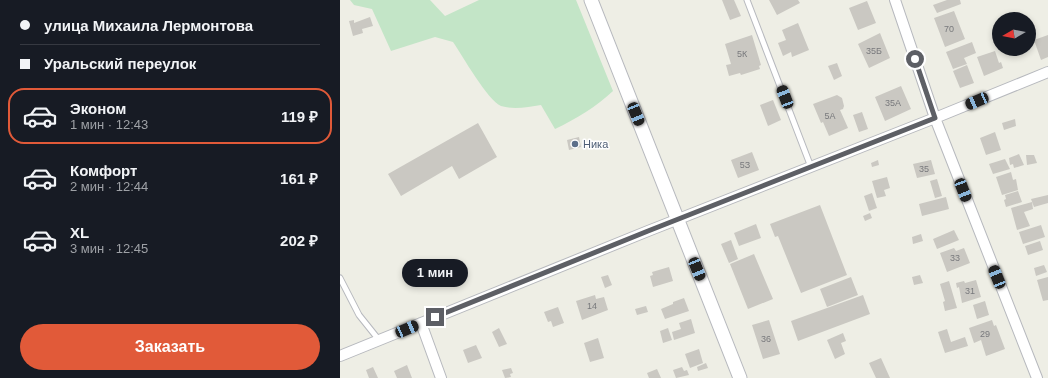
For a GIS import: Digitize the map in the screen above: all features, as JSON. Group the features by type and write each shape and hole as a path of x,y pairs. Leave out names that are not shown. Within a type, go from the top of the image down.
{"street":[{"path":"591,0 740,378"},
{"path":"895,0 935,118 1037,378"},
{"path":"340,356 1048,72"},
{"path":"421,323 441,378"}],"lane":[{"path":"747,0 811,167"},
{"path":"340,278 359,315 379,340"}],"green space":[{"path":"350,0 430,0 445,16 479,0 576,0 613,91 586,112 555,129 541,105 511,108 501,106 496,102 482,87 453,42 435,37 391,51 372,9 354,5"}],"building":[{"path":"722,0 734,0 741,16 730,20"},
{"path":"769,0 798,0 800,3 777,15"},
{"path":"947,0 960,0 961,4 937,13 933,5"},
{"path":"867,1 876,23 858,30 849,8"},
{"path":"954,11 965,39 945,47 934,18"},
{"path":"370,17 373,26 362,29 363,33 353,36 349,21 354,20 354,23"},
{"path":"798,23 809,50 792,57 791,52 783,56 778,43 786,40 782,30"},
{"path":"880,33 890,58 869,68 858,44"},
{"path":"752,35 761,65 759,66 760,69 741,75 740,73 729,76 726,65 731,64 725,44"},
{"path":"1048,35 1048,57 1041,60 1036,46 1036,39"},
{"path":"972,42 976,53 964,58 967,64 953,69 946,52"},
{"path":"992,52 992,56 997,56 999,63 1001,62 1003,68 984,76 977,57"},
{"path":"837,63 842,76 834,80 828,66"},
{"path":"967,65 974,83 960,88 953,71"},
{"path":"901,86 911,109 885,121 875,97"},
{"path":"837,95 842,98 844,106 843,109 840,110 848,128 829,136 823,122 821,123 813,104"},
{"path":"773,100 781,120 768,126 760,105"},
{"path":"862,112 868,129 859,132 853,115"},
{"path":"1015,119 1016,126 1004,130 1002,123"},
{"path":"478,123 497,157 459,179 452,166 401,196 388,174"},
{"path":"995,132 1001,150 986,155 980,138"},
{"path":"579,137 581,147 569,150 567,140"},
{"path":"752,152 759,170 738,178 731,160"},
{"path":"1019,154 1024,165 1014,168 1013,164 1010,165 1009,158"},
{"path":"1026,155 1034,155 1037,163 1027,165"},
{"path":"1005,159 1010,169 993,174 989,164"},
{"path":"878,160 879,165 872,167 871,163"},
{"path":"931,160 935,174 917,178 913,164"},
{"path":"1011,172 1013,180 1016,179 1018,190 1002,195 996,177"},
{"path":"887,177 890,188 884,190 886,196 877,198 872,181"},
{"path":"937,179 942,196 935,198 930,181"},
{"path":"1018,191 1022,202 1006,207 1004,200 1006,199 1005,195"},
{"path":"872,193 877,208 869,211 864,196"},
{"path":"1048,195 1048,203 1034,207 1031,199"},
{"path":"946,197 949,209 922,216 919,204"},
{"path":"1032,202 1033,209 1024,212 1030,226 1017,230 1011,208"},
{"path":"820,205 847,275 801,293 778,236 775,237 770,224"},
{"path":"870,213 872,218 865,221 863,216"},
{"path":"756,224 761,238 739,246 734,233"},
{"path":"1041,225 1045,237 1023,244 1019,232"},
{"path":"954,230 959,240 937,249 933,239"},
{"path":"921,234 923,241 913,244 912,237"},
{"path":"731,240 738,259 729,263 721,244"},
{"path":"1040,241 1043,250 1028,255 1025,246"},
{"path":"954,248 956,251 964,248 970,263 947,272 940,253"},
{"path":"754,254 773,299 748,309 730,264"},
{"path":"1044,265 1047,272 1036,276 1034,268"},
{"path":"669,267 673,281 653,287 650,276 653,275 652,272"},
{"path":"608,275 612,285 605,288 601,277"},
{"path":"920,275 923,283 914,285 912,277"},
{"path":"851,277 858,295 827,307 820,289"},
{"path":"1048,277 1048,300 1043,301 1037,280"},
{"path":"976,280 981,297 962,303 959,287 957,288 956,283 964,281 965,283"},
{"path":"949,281 957,308 945,311 943,302 945,301 940,284"},
{"path":"595,295 596,299 604,297 608,310 582,320 576,301"},
{"path":"863,295 870,314 798,341 791,321"},
{"path":"684,298 689,311 665,319 661,309"},
{"path":"985,301 989,315 977,319 973,305"},
{"path":"646,306 648,312 637,315 635,309"},
{"path":"558,307 564,323 553,327 551,321 548,322 544,312"},
{"path":"691,319 695,333 674,340 672,332 681,329 679,323"},
{"path":"769,320 780,354 763,359 752,325"},
{"path":"992,320 994,326 996,325 1005,349 986,356 981,340 974,343 969,328"},
{"path":"499,328 507,344 499,347 492,332"},
{"path":"668,328 672,340 663,343 660,331"},
{"path":"947,329 951,342 965,337 968,346 945,353 938,332"},
{"path":"843,333 846,341 841,343 845,354 835,359 827,340"},
{"path":"598,338 604,358 590,362 584,343"},
{"path":"476,345 482,358 468,363 463,350"},
{"path":"699,349 703,363 690,368 685,354"},
{"path":"881,358 890,378 876,378 869,363"},
{"path":"706,363 708,368 698,371 697,367"},
{"path":"407,365 412,378 397,378 394,371"},
{"path":"373,367 378,378 369,378 366,370"},
{"path":"682,367 684,371 687,370 689,375 676,378 673,370"},
{"path":"511,368 513,373 510,374 511,377 505,378 502,370"},
{"path":"657,369 661,378 649,378 647,373"}],"place":[{"name":"Ника","path":"575,144"}],"route":[{"path":"435,317 935,118 915,59"}]}
